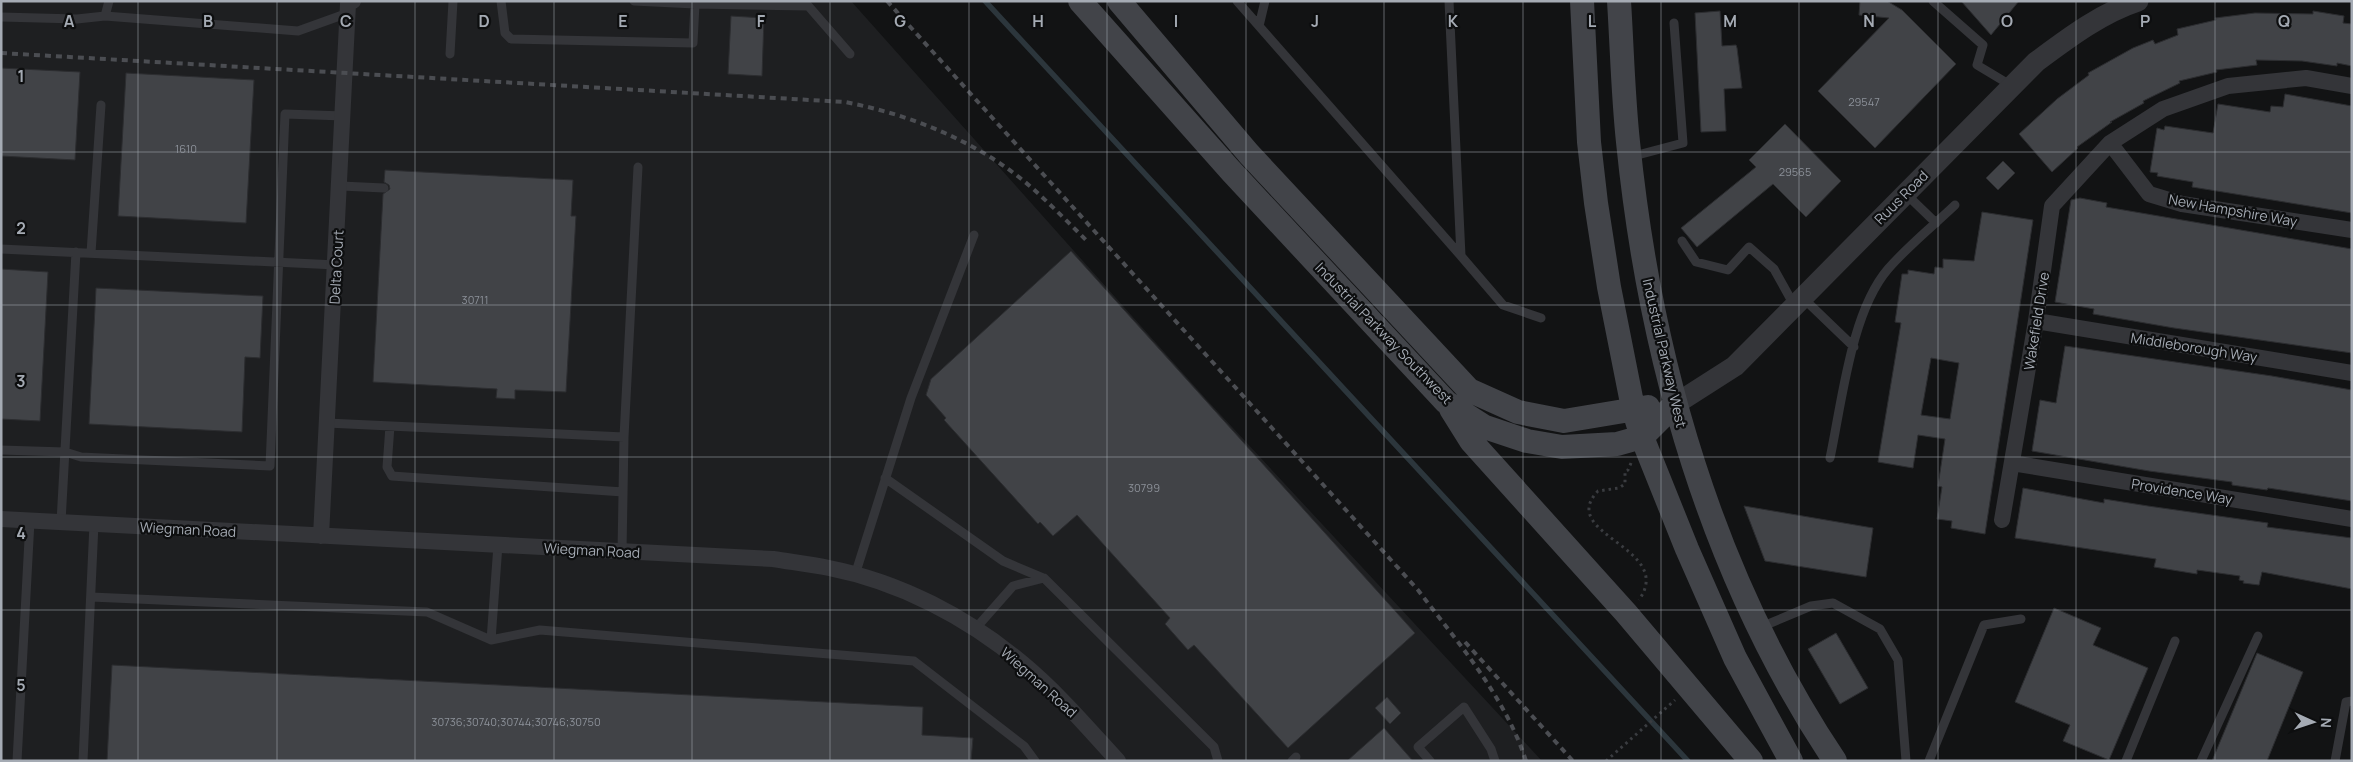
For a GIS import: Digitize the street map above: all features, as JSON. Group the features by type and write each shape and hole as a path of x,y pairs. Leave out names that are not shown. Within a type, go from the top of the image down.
{"main road":[{"name":"Industrial Parkway Southwest","path":"1080,1 1231,171 1446,402 1485,427 1527,441 1562,447 1617,444 1642,437 1674,406"},
{"name":"Industrial Parkway Southwest","path":"1120,1 1249,154 1469,390 1518,412 1564,421 1606,415 1633,408 1674,406"},
{"path":"1582,1 1589,142 1595,194 1609,287 1633,408 1642,437 1687,549 1735,658 1791,761"},
{"name":"Industrial Parkway West","path":"1620,1 1630,158 1647,279 1674,406 1718,537 1759,627 1835,761"},
{"path":"1446,402 1472,441 1626,613 1751,761"}],"street":[{"name":"Ruus Road","path":"1674,406 1734,366 2036,62 2071,36 2127,5 2138,1"},
{"name":"Delta Court","path":"321,536 341,186 349,5"},
{"name":"Wakefield Drive","path":"2002,520 2036,321 2052,206 2110,143 2163,109 2228,86 2306,78 2352,86"},
{"name":"New Hampshire Way","path":"2110,143 2149,194 2182,204 2352,230"},
{"name":"Middleborough Way","path":"2036,321 2352,373"},
{"name":"Providence Way","path":"2012,463 2352,519"},
{"name":"Wiegman Road","path":"1,519 772,559 830,568 883,584 931,603 976,628 1023,663 1058,696 1118,761"}],"lane":[{"path":"105,16 110,1"},
{"path":"450,54 453,1"},
{"path":"501,1 504,33 511,39 693,43 695,4"},
{"path":"634,1 695,4 806,3 850,54"},
{"path":"1237,1 1503,305 1541,318"},
{"path":"1259,26 1265,1"},
{"path":"1448,1 1461,256"},
{"path":"1933,1 1983,45 1977,65 2012,86"},
{"path":"1,17 77,19 105,16 298,31 349,5"},
{"path":"1630,158 1683,143 1674,22"},
{"path":"90,253 101,105"},
{"path":"1,450 64,452 81,457 270,466 285,114 344,116"},
{"path":"622,552 624,437 638,167"},
{"path":"341,186 384,188"},
{"path":"1905,193 1936,223"},
{"path":"1830,458 1860,318 1876,286 1888,269 1955,205"},
{"path":"855,575 911,398 974,235"},
{"path":"1682,241 1696,262 1728,270 1749,247 1774,269 1798,301 1854,347"},
{"path":"1,249 336,265"},
{"path":"61,522 76,252"},
{"path":"327,423 624,437"},
{"path":"390,426 387,467 392,476 623,492"},
{"path":"885,478 1003,562 1044,578 1214,747 1218,761"},
{"path":"17,761 30,521"},
{"path":"83,761 94,524"},
{"path":"491,640 498,546"},
{"path":"976,628 1013,586 1044,578"},
{"path":"91,597 427,612 491,640 540,630 914,662 1024,746 1034,761"},
{"path":"1759,627 1811,606 1833,603 1880,629 1898,660 1906,761"},
{"path":"1929,761 1984,626 2021,619"},
{"path":"2201,761 2258,636"},
{"path":"2126,761 2175,641"},
{"path":"2335,761 2346,702 2352,701"},
{"path":"1430,761 1418,747 1464,707 1491,749 1495,761"}],"path":[{"path":"1626,613 1644,592 1646,575 1643,566 1631,553 1601,530 1588,514 1588,506 1598,491 1619,488 1625,484 1625,470 1628,470 1642,437"},
{"path":"1606,761 1676,698"}],"shaded area":[{"path":"1,1 851,1 1206,399 1542,761 1,761"}],"building":[{"path":"1860,1 1887,1 1902,10 1956,64 1875,148 1818,91 1889,18 1859,15"},
{"path":"1961,1 2019,1 1991,35"},
{"path":"1720,11 1722,46 1736,45 1742,88 1724,89 1726,131 1701,132 1695,13"},
{"path":"2313,11 2344,16 2343,23 2352,24 2352,66 2337,63 2337,66 2302,61 2256,60 2257,65 2216,70 2217,72 2179,81 2180,83 2143,101 2144,103 2110,122 2112,122 2077,147 2052,172 2019,134 2057,99 2089,75 2088,73 2133,48 2153,40 2155,44 2178,35 2177,29 2216,20 2215,18 2255,13 2313,14"},
{"path":"731,16 764,18 762,76 728,74"},
{"path":"1,68 80,72 75,160 1,156"},
{"path":"126,73 254,80 246,223 118,216"},
{"path":"2285,94 2352,106 2352,213 2192,187 2193,182 2157,176 2158,173 2150,172 2157,128 2164,130 2165,126 2213,133 2218,104 2270,112 2271,106 2283,107"},
{"path":"1785,124 1841,181 1806,217 1773,184 1697,247 1681,228 1756,167 1749,160"},
{"path":"2003,161 2015,173 1998,190 1986,178"},
{"path":"385,170 573,180 571,216 576,216 566,392 515,390 515,399 496,398 497,389 373,382 383,194 390,189 389,185 384,182"},
{"path":"2080,198 2107,203 2106,207 2352,249 2352,353 2174,328 2093,314 2094,309 2055,302 2071,200"},
{"path":"1982,212 2033,220 1985,534 1951,528 1952,521 1937,519 1942,487 1938,486 1945,439 1918,435 1913,468 1878,462 1901,323 1895,322 1902,274 1908,274 1908,270 1934,274 1935,267 1943,268 1943,259 1974,261","holes":["1931,358 1959,363 1950,419 1921,415"]},
{"path":"1071,251 1415,633 1288,748 1194,645 1188,650 1165,624 1170,618 1077,515 1053,536 1040,522 1038,524 944,420 946,418 926,395 931,379"},
{"path":"1,269 48,272 40,421 1,419"},
{"path":"96,288 263,296 260,358 245,357 242,432 89,424"},
{"path":"2065,346 2272,376 2352,390 2352,501 2268,488 2267,490 2232,485 2232,482 2149,471 2032,451 2040,400 2056,403"},
{"path":"2023,488 2104,503 2104,499 2268,523 2267,527 2352,538 2352,589 2262,572 2259,585 2243,583 2244,581 2239,580 2240,576 2197,570 2197,574 2154,567 2156,559 2015,538"},
{"path":"1744,506 1873,528 1866,577 1765,561"},
{"path":"2054,608 2101,628 2093,645 2148,668 2109,760 2063,741 2070,725 2015,702"},
{"path":"1836,633 1868,688 1840,704 1808,649"},
{"path":"2257,653 2303,672 2267,761 2212,761"},
{"path":"112,665 923,707 922,735 973,738 971,761 107,761"},
{"path":"1387,697 1401,713 1390,724 1375,708"},
{"path":"1384,728 1413,761 1347,761"}],"waterway":[{"path":"985,1 1688,761"}],"railway":[{"path":"887,1 1418,590 1464,650 1493,692 1506,714 1526,761"},
{"path":"1,53 845,102 895,114 944,132 967,144 1011,171 1031,187 1086,240"},
{"path":"1465,642 1573,761"}]}
